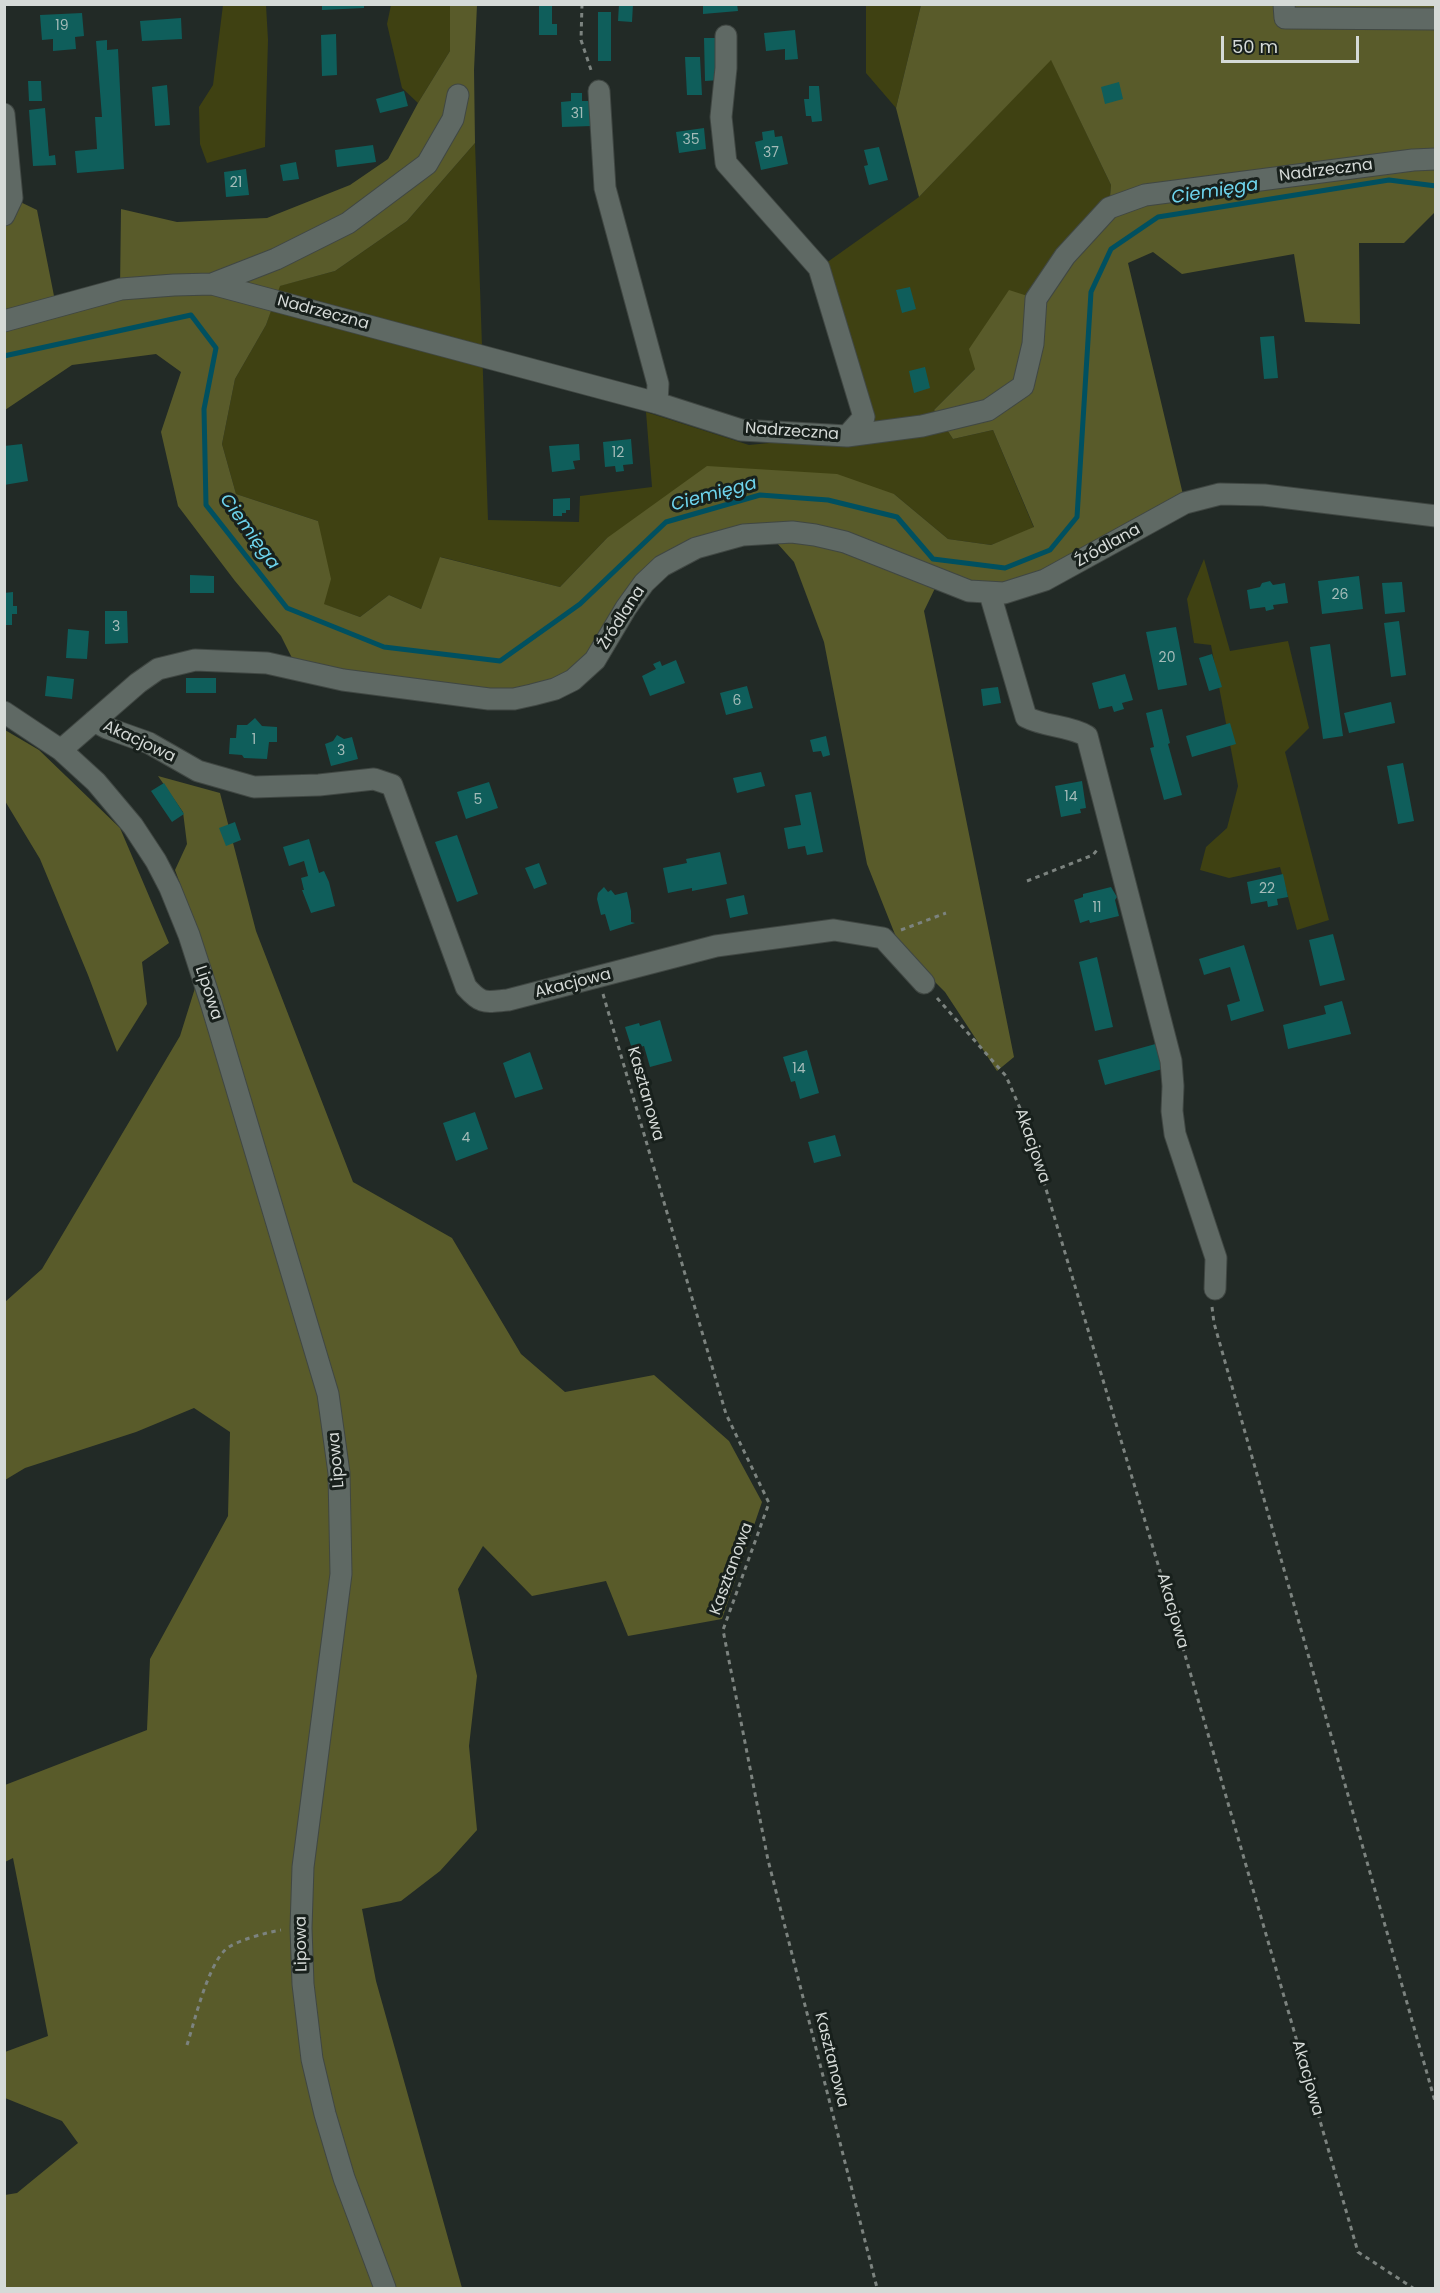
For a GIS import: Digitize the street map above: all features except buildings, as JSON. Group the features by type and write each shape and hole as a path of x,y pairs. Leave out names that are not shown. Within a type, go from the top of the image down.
{"street":[{"path":"1284,4 1285,18 1436,19"},
{"path":"726,36 726,68 721,117 726,162 819,267 864,417 847,436"},
{"path":"599,91 605,188 658,384 657,403"},
{"path":"212,284 276,260 348,223 427,164 453,119 458,95"},
{"path":"4,114 12,198 4,215"},
{"name":"Nadrzeczna","path":"4,321 121,289 212,284 657,403 741,430 847,436 922,426 987,410 1023,386 1033,345 1036,299 1065,256 1109,208 1145,195 1209,185 1436,159"},
{"name":"Źródlana","path":"61,750 138,683 158,669 195,660 267,663 343,680 489,699 514,699 555,689 580,674 595,660 626,608 644,583 662,566 696,548 743,535 792,532 845,542 969,591 990,594 1004,593 1045,580 1185,503 1220,494 1264,495 1436,516"},
{"path":"990,594 1026,717 1038,723 1077,731 1087,736 1171,1061 1175,1134 1216,1258 1215,1289"},
{"name":"Lipowa","path":"4,712 61,750 96,782 133,826 156,861 180,912 235,1081 314,1343 331,1408 340,1491 341,1574 303,1867 301,1928 304,2003 318,2088 344,2178 385,2289"},
{"name":"Akacjowa","path":"94,721 149,743 198,771 254,787 319,785 374,779 392,785 466,987 478,1000 489,1002 508,1000 716,946 834,930 883,938"},
{"path":"883,938 924,983"}],"path":[{"path":"582,4 581,40 599,91"},
{"path":"1027,881 1093,855 1112,833"},
{"path":"883,938 946,913"},
{"name":"Kasztanowa","path":"598,978 726,1414 769,1503 723,1630 768,1860 877,2289"},
{"name":"Akacjowa","path":"924,983 1006,1076 1026,1122 1188,1665 1358,2252 1413,2289"},
{"path":"1215,1289 1212,1305 1214,1323 1436,2105"},
{"path":"187,2045 215,1964 226,1949 274,1931 301,1928"}],"shaded area":[{"path":"223,5 266,5 268,40 265,147 207,163 200,144 199,107 213,85"},
{"path":"391,5 450,5 450,51 418,103 402,88 387,24"},
{"path":"866,5 921,5 896,108 866,73"},
{"path":"1051,59 1111,185 1109,208 975,369 934,410 953,439 993,430 1034,528 991,545 948,539 894,494 607,538 560,587 441,557 421,609 389,595 360,617 323,604 318,521 236,494 222,444 235,379 266,325 279,286 335,271 407,221 475,143 488,520 579,522 580,496 652,487 646,412 749,445 848,435 864,417 819,268 919,197"},
{"path":"1204,559 1230,651 1288,641 1309,728 1285,752 1329,920 1297,930 1280,867 1229,878 1200,870 1206,847 1227,828 1238,786 1211,645 1194,643 1187,599"}],"green space":[{"path":"450,5 477,5 474,70 475,143 407,221 335,271 280,286 266,325 235,379 222,444 236,494 318,521 331,579 324,604 360,617 389,595 421,609 440,557 560,587 607,538 707,466 837,474 894,494 948,539 991,545 1034,527 993,430 953,439 934,410 975,369 969,349 1009,290 1037,299 1109,208 1111,185 1051,60 919,197 896,108 921,5 1435,5 1435,212 1404,243 1359,243 1360,324 1305,322 1294,254 1182,274 1153,252 1128,263 1185,503 1004,593 939,580 924,611 1014,1057 997,1071 945,992 896,937 867,864 824,642 794,562 768,533 675,558 587,669 489,699 297,668 281,636 235,581 178,506 161,432 181,372 156,354 72,365 5,410 4,215 12,198 37,210 56,306 120,289 121,209 177,222 267,218 350,185 388,159 418,103 450,51"},
{"path":"5,730 39,750 120,828 169,943 142,962 147,1004 117,1052 40,859 5,801"},
{"path":"158,776 220,793 256,931 353,1182 452,1238 521,1354 565,1392 654,1375 729,1441 762,1502 722,1619 628,1636 606,1581 532,1596 483,1546 458,1589 477,1676 469,1746 477,1830 440,1871 401,1901 362,1909 376,1981 462,2288 5,2288 5,2195 17,2193 78,2143 62,2121 5,2098 5,2052 48,2036 13,1858 5,1862 5,1785 147,1730 150,1659 228,1516 230,1432 194,1408 136,1432 25,1468 5,1480 5,1302 42,1269 180,1036 206,953 175,870 187,844 183,812"}],"waterway":[{"name":"Ciemięga","path":"4,356 191,315 216,348 204,409 206,505 287,608 384,647 500,661 580,604 666,522 760,495 828,500 897,517 933,559 1005,568 1050,550 1077,517 1091,292 1111,249 1158,217 1389,180 1436,186"}]}
